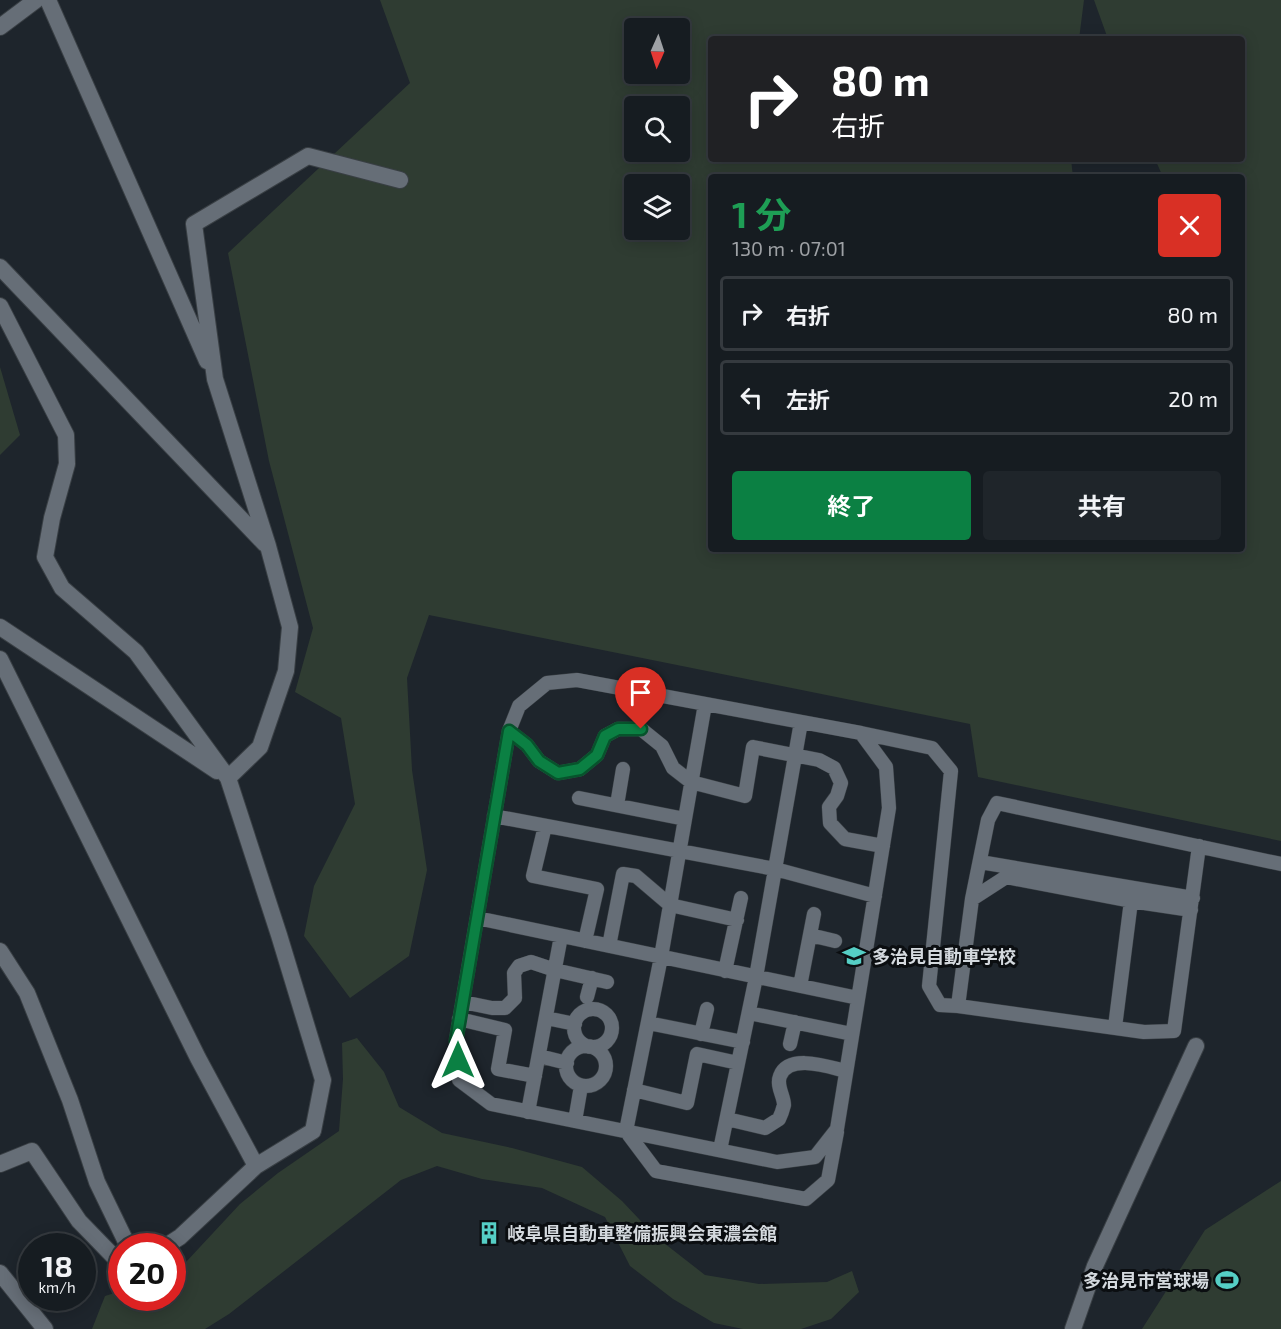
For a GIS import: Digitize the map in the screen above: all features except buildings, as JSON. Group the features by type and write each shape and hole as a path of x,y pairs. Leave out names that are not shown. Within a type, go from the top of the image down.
{"street":[{"path":"0,27 36,0"},
{"path":"48,0 215,379 268,546 290,627 286,671 260,747 228,778"},
{"path":"215,379 194,224 308,156 400,180"},
{"path":"0,267 268,546"},
{"path":"0,306 66,435 67,464 52,518 45,557 62,588 136,652 228,778 323,1080 313,1131 256,1166 183,1233"},
{"path":"0,627 228,778"},
{"path":"0,659 193,1048 256,1166"},
{"path":"0,951 27,993 70,1100 97,1182 122,1233"},
{"path":"1073,1329 1095,1266 1196,1046"},
{"path":"0,1164 32,1151 79,1221 108,1251"},
{"path":"0,1272 45,1329"}],"lane":[{"path":"837,1129 815,1157 777,1162 491,1104 459,1080 456,1041 459,1019 509,731 519,706 547,683 577,680 932,748 951,771 929,986 940,1005 1144,1032 1174,1031 1199,846"},
{"path":"705,704 670,905 626,1131 656,1170 806,1199 828,1180 889,808 886,767 861,734"},
{"path":"720,1150 756,977 801,722"},
{"path":"509,731 527,745 539,761 558,773 580,769 597,755 605,736 618,729 641,729 662,746 673,768 691,782 745,796 753,747 819,760 834,768 841,783 837,796 829,807 830,823 846,839 883,846"},
{"path":"617,805 623,769"},
{"path":"579,798 685,819"},
{"path":"958,1006 972,899 988,820 997,803 1281,864"},
{"path":"494,816 775,869 874,896"},
{"path":"545,826 533,876 597,889 585,941"},
{"path":"980,862 1192,904"},
{"path":"609,946 623,874 636,876 670,905 737,920"},
{"path":"972,899 1006,877 1131,901 1192,904"},
{"path":"725,970 741,898"},
{"path":"1115,1027 1131,901"},
{"path":"800,986 814,914"},
{"path":"477,918 858,998"},
{"path":"810,935 835,941"},
{"path":"528,1112 561,936"},
{"path":"463,1002 492,1008 505,1008 514,998 514,973 519,966 531,962 607,982"},
{"path":"587,997 592,978"},
{"path":"575,1024 575,1034 578,1040 589,1047 600,1052 604,1057 605,1070 599,1081 594,1084 581,1086 570,1078 567,1063 570,1053 576,1049 589,1047 596,1047 606,1042 612,1031 610,1020 602,1011 590,1009 578,1016 575,1024"},
{"path":"701,1034 707,1009"},
{"path":"749,1013 852,1034"},
{"path":"546,1018 575,1024"},
{"path":"459,1019 505,1030 498,1069 535,1076"},
{"path":"790,1044 795,1022"},
{"path":"648,1023 743,1042"},
{"path":"634,1090 687,1103 697,1054 738,1064"},
{"path":"539,1056 567,1063"},
{"path":"727,1119 765,1128 779,1119 784,1104 779,1090 780,1077 788,1066 805,1062 846,1071"},
{"path":"575,1121 581,1086"}],"green space":[{"path":"380,0 1084,0 1079,36 708,36 708,162 1071,162 1073,174 708,174 708,552 1245,552 1245,174 1162,174 1156,162 1245,162 1245,36 1107,36 1094,0 1281,0 1281,841 978,777 970,724 429,615 407,678 412,770 427,870 409,956 350,998 304,936 314,886 355,804 341,718 295,692 313,628 269,461 228,253 410,83"},
{"path":"0,367 20,435 0,455"},
{"path":"357,1038 384,1072 399,1107 442,1133 512,1148 582,1167 622,1201 655,1236 705,1275 759,1284 827,1282 852,1271 859,1292 831,1319 801,1329 743,1329 714,1323 673,1299 630,1266 605,1217 542,1188 482,1179 437,1166 401,1180 229,1314 205,1329 92,1329 105,1296 108,1295 108,1311 186,1311 186,1262 240,1204 278,1173 339,1131 343,1079 342,1043"},
{"name":"多治見市営球場","path":"1281,1181 1281,1329 1142,1329 1205,1230"}],"place":[{"name":"多治見自動車学校","path":"854,956"},
{"name":"岐阜県自動車整備振興会東濃会館","path":"489,1233"},
{"name":"多治見市営球場","path":"1227,1280"}],"route":[{"path":"458,1060 456,1041 509,731 527,745 539,761 558,773 580,769 597,755 605,736 618,729 641,729"}]}
